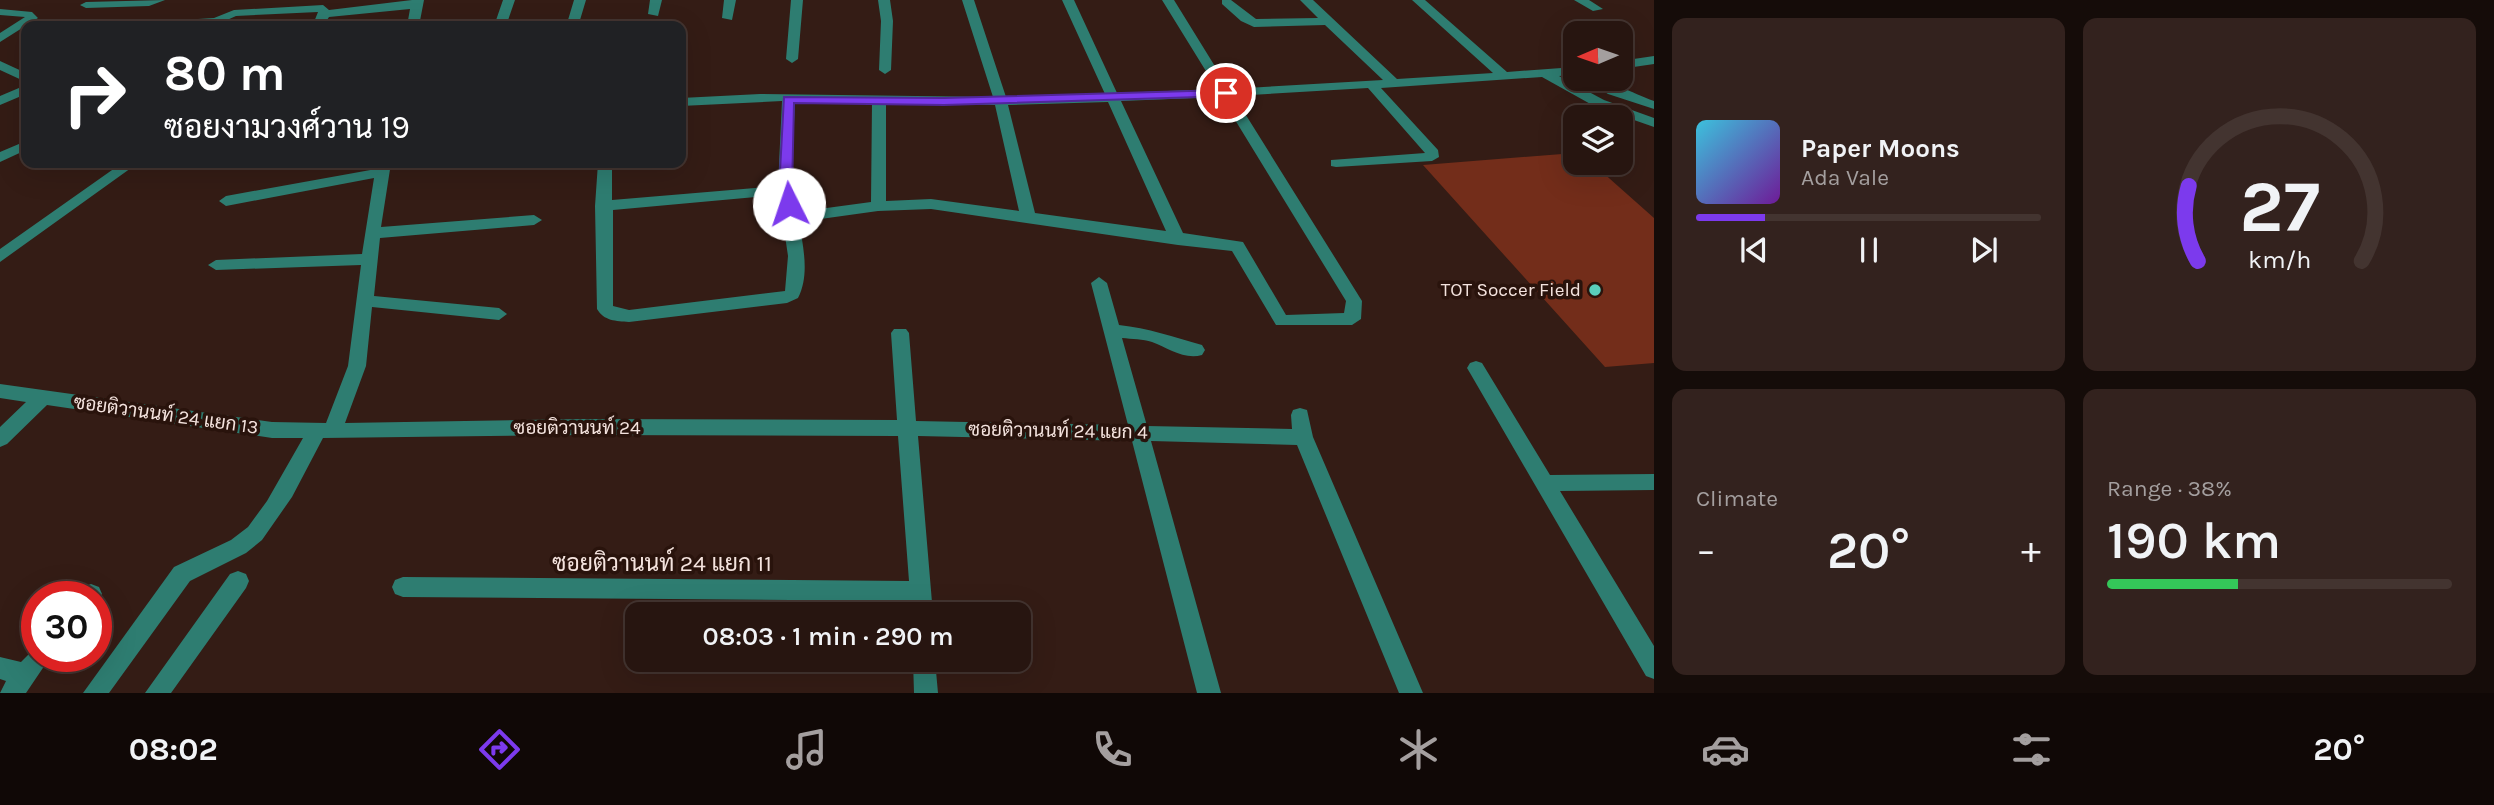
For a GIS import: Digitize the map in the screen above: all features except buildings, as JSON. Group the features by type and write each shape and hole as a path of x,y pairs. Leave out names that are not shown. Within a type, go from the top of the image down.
{"street":[{"path":"86,5 140,4 159,0"},
{"path":"148,21 159,0"},
{"path":"218,19 233,0"},
{"path":"502,21 509,0"},
{"path":"574,20 580,0"},
{"path":"654,14 656,0"},
{"path":"728,18 730,0"},
{"path":"792,60 797,0"},
{"path":"884,0 887,21 885,70"},
{"path":"968,0 1001,101 1028,217"},
{"path":"1068,0 1178,240"},
{"path":"792,218 878,206 930,204 1237,246 1282,321 1352,319 1354,301 1168,0"},
{"path":"1306,0 1394,83"},
{"path":"1418,0 1504,76"},
{"path":"1580,0 1597,9"},
{"path":"1226,2 1245,19 1254,23 1328,21"},
{"path":"327,21 418,3 413,21"},
{"path":"171,21 218,19 228,14 300,4 323,8 318,21"},
{"path":"0,12 29,14 32,18 27,21"},
{"path":"0,38 21,25"},
{"path":"1633,63 1654,60"},
{"path":"0,65 21,76"},
{"path":"686,101 727,97 1001,101 1226,93 1563,72"},
{"path":"1544,73 1599,103 1654,123"},
{"path":"1336,163 1432,158 1433,153 1371,84"},
{"path":"0,101 21,91"},
{"path":"1613,91 1654,105"},
{"path":"605,168 605,309 614,315 629,316 761,303 792,294 796,284 792,218 786,190 789,99"},
{"path":"878,206 879,100"},
{"path":"0,158 21,148"},
{"path":"0,257 124,168"},
{"path":"226,201 379,168"},
{"path":"95,693 182,574 197,563 230,551 249,540 325,431 357,366 377,199 384,168"},
{"path":"603,206 786,190"},
{"path":"374,233 534,220"},
{"path":"216,265 369,259"},
{"path":"1099,283 1209,693"},
{"path":"365,301 499,314"},
{"path":"1112,330 1151,335 1163,342 1196,350"},
{"path":"900,332 921,602"},
{"path":"1476,368 1654,668"},
{"name":"ซอยติวานนท์ 24 แยก 13","path":"0,391 272,430 325,431"},
{"path":"0,439 43,397"},
{"path":"1300,415 1303,437 1411,693"},
{"name":"ซอยติวานนท์ 24","path":"325,431 584,427 909,428"},
{"name":"ซอยติวานนท์ 24 แยก 4","path":"909,428 1303,437"},
{"path":"1542,483 1654,482"},
{"path":"157,693 238,581"},
{"name":"ซอยติวานนท์ 24 แยก 11","path":"403,587 921,591"},
{"path":"0,668 18,684"},
{"path":"925,672 926,693"}],"shaded area":[{"name":"TOT Soccer Field","path":"1563,154 1563,175 1606,175 1654,218 1654,363 1605,367 1423,165"}],"place":[{"name":"TOT Soccer Field","path":"1595,290"}],"route":[{"path":"789,204 786,190 789,99 944,102 1226,93"}]}
